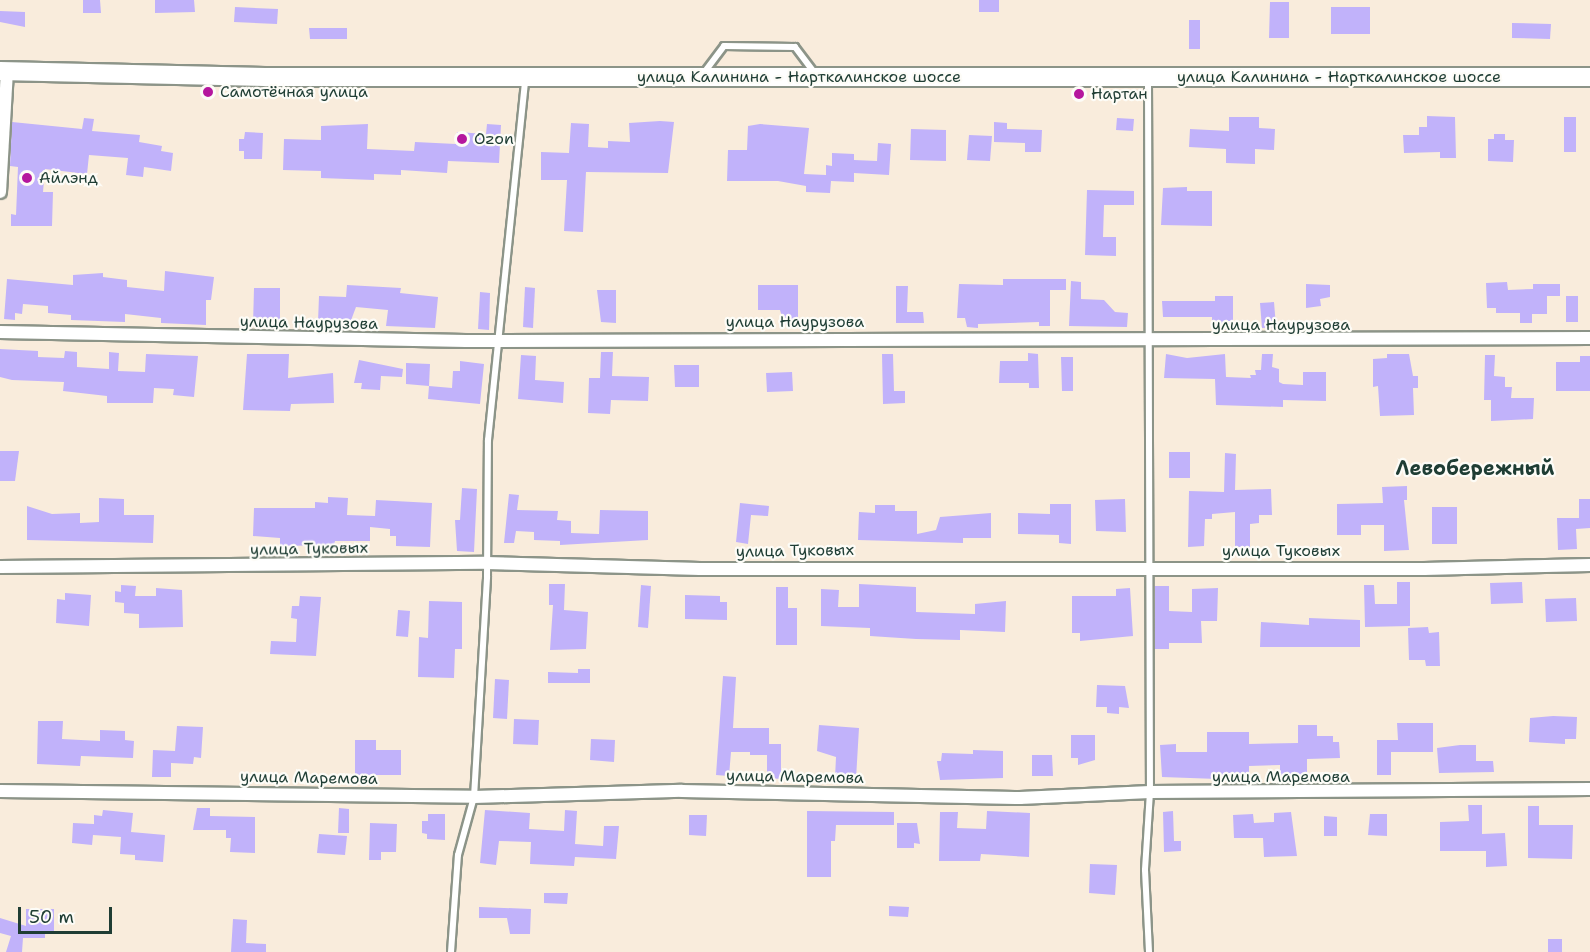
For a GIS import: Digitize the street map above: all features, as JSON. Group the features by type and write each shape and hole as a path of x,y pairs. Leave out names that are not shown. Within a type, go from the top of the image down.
{"main road":[{"name":"улица Калинина - Нарткалинское шоссе","path":"4,71 258,77 1590,77"}],"street":[{"path":"0,192 4,71"},
{"name":"улица Наурузова","path":"0,333 298,340 1133,338 1149,342 1590,338"},
{"name":"улица Туковых","path":"0,567 486,563 700,569 1149,567 1424,570 1590,565"},
{"name":"улица Маремова","path":"0,791 474,797 682,791 1020,798 1150,792 1590,789"}],"lane":[{"path":"701,77 724,46 795,47 818,77"},
{"path":"451,952 458,855 474,797 486,563 488,440 496,338 525,76"},
{"path":"1148,77 1150,792 1145,839 1149,952"}],"building":[{"path":"83,0 100,0 101,13 83,13"},
{"path":"155,0 194,0 195,12 155,13"},
{"path":"979,0 999,0 999,12 979,12"},
{"path":"1270,2 1289,2 1289,38 1269,38"},
{"path":"235,7 278,9 277,24 234,22"},
{"path":"1331,7 1370,7 1370,34 1331,34"},
{"path":"0,11 25,12 25,27 0,22"},
{"path":"1189,20 1200,20 1200,49 1189,49"},
{"path":"1512,23 1551,24 1550,39 1512,38"},
{"path":"309,28 347,28 347,39 310,39"},
{"path":"1427,116 1455,117 1456,158 1440,158 1440,152 1404,153 1403,135 1419,135 1419,127 1427,127"},
{"path":"1229,117 1259,117 1259,128 1275,129 1274,150 1255,149 1255,164 1226,163 1226,149 1189,147 1190,129 1229,131"},
{"path":"1564,117 1576,117 1576,152 1564,152"},
{"path":"84,118 94,119 92,131 140,135 139,142 162,146 161,151 173,153 171,171 144,167 143,177 126,175 128,158 89,155 87,174 45,169 43,192 53,192 52,226 11,226 11,214 16,215 18,167 10,166 12,122 82,129"},
{"path":"1117,118 1134,119 1133,131 1116,130"},
{"path":"674,122 668,173 586,172 583,232 564,231 567,180 541,180 541,152 569,153 571,123 589,124 588,147 608,148 608,141 630,142 629,123"},
{"path":"994,122 1007,123 1007,129 1042,130 1041,152 1025,152 1025,143 994,142"},
{"path":"368,124 367,149 414,151 415,142 456,144 457,132 486,134 487,124 501,125 499,163 448,161 447,173 401,170 401,175 374,174 374,180 321,178 321,171 283,170 284,139 321,140 321,126"},
{"path":"760,124 809,128 804,174 826,175 826,165 832,166 832,153 854,154 854,160 877,161 878,143 891,144 889,175 854,173 854,182 831,181 830,193 806,192 806,186 778,181 727,181 728,150 747,150 748,126"},
{"path":"911,129 946,130 946,161 910,160"},
{"path":"245,132 263,133 262,159 244,159 244,151 239,151 239,139 244,139"},
{"path":"1494,134 1505,134 1505,140 1514,140 1513,162 1488,161 1488,139 1494,139"},
{"path":"969,135 992,136 990,161 967,160"},
{"path":"1187,187 1187,191 1212,191 1212,226 1161,225 1163,188"},
{"path":"1087,190 1134,191 1134,205 1104,205 1103,237 1116,237 1116,256 1085,255"},
{"path":"165,271 214,277 211,300 206,300 206,325 161,323 161,318 125,314 125,322 71,320 71,315 48,313 48,306 23,304 22,314 15,313 15,320 4,319 7,279 73,285 73,275 103,273 103,277 127,280 127,287 164,291"},
{"path":"1003,279 1066,279 1066,290 1050,290 1050,326 1039,326 1039,322 978,324 978,328 967,327 965,318 957,318 959,284 1003,285"},
{"path":"1071,281 1081,282 1081,299 1104,300 1115,312 1128,313 1127,327 1069,326"},
{"path":"1507,282 1508,290 1533,289 1533,284 1560,284 1560,296 1547,296 1547,314 1532,314 1532,323 1520,323 1520,313 1496,313 1496,308 1487,308 1486,283"},
{"path":"1306,284 1330,285 1330,297 1320,299 1321,306 1306,308"},
{"path":"347,285 401,288 400,293 438,297 435,328 386,326 388,310 356,307 350,323 318,322 319,296 346,297"},
{"path":"758,285 798,285 798,324 784,324 780,310 758,310"},
{"path":"896,286 908,286 907,312 923,312 924,323 896,323"},
{"path":"525,287 535,288 533,328 523,327"},
{"path":"254,288 280,288 280,325 253,325"},
{"path":"597,290 616,290 616,323 601,322"},
{"path":"480,292 490,293 489,330 478,329"},
{"path":"1215,296 1233,296 1233,330 1212,330 1212,317 1163,317 1162,301 1215,301"},
{"path":"1566,296 1578,296 1578,322 1566,322"},
{"path":"1274,302 1276,327 1262,328 1260,303"},
{"path":"0,349 38,351 38,357 64,358 65,351 77,352 77,367 109,369 109,352 119,353 118,371 145,372 146,354 198,356 194,397 173,395 174,389 154,388 153,403 107,403 107,396 63,391 64,382 12,380 0,377"},
{"path":"601,352 613,352 612,376 649,377 648,401 611,400 610,414 588,413 589,378 600,378"},
{"path":"1028,353 1038,354 1039,388 1029,388 1029,383 999,383 1000,361 1028,361"},
{"path":"247,354 289,354 288,378 333,373 334,403 291,404 290,411 243,410"},
{"path":"882,354 893,354 894,391 905,391 905,403 883,404"},
{"path":"1166,354 1187,358 1225,354 1226,377 1251,378 1250,375 1256,375 1255,370 1261,370 1262,354 1273,354 1272,367 1279,369 1279,382 1283,384 1303,385 1303,372 1326,372 1326,401 1283,400 1283,407 1216,405 1215,379 1164,378"},
{"path":"1387,354 1409,354 1413,376 1418,376 1418,388 1413,388 1414,415 1380,416 1378,386 1373,387 1373,359 1387,358"},
{"path":"521,355 536,356 535,380 564,382 563,403 518,399"},
{"path":"1485,355 1495,355 1494,376 1505,377 1505,387 1512,387 1511,398 1534,398 1533,419 1491,421 1491,400 1484,400"},
{"path":"1580,356 1590,356 1590,391 1556,391 1556,362 1580,362"},
{"path":"1061,357 1073,357 1073,391 1062,391"},
{"path":"359,360 403,369 402,377 381,376 380,390 361,389 362,383 354,383"},
{"path":"460,361 484,364 480,404 428,399 429,386 452,388 453,371 460,371"},
{"path":"406,363 430,364 429,386 406,384"},
{"path":"674,365 699,365 699,387 675,387"},
{"path":"792,372 793,391 767,392 766,373"},
{"path":"0,451 19,451 15,481 0,481"},
{"path":"1169,452 1190,452 1190,478 1169,478"},
{"path":"1225,453 1236,454 1235,490 1271,489 1272,515 1259,515 1259,523 1250,524 1250,548 1235,548 1235,512 1212,514 1212,519 1205,519 1204,546 1188,547 1189,491 1224,492"},
{"path":"1407,486 1407,500 1404,500 1409,550 1384,551 1384,525 1361,525 1361,535 1337,535 1337,504 1383,503 1382,487"},
{"path":"462,488 477,489 474,552 457,551 455,520 460,520"},
{"path":"509,494 519,495 517,510 558,511 557,520 571,521 571,533 599,534 600,510 648,511 648,540 560,545 560,541 534,540 534,532 516,531 514,543 504,543"},
{"path":"328,497 348,498 347,515 375,516 376,500 432,503 430,547 396,546 396,536 390,536 390,529 370,527 370,541 335,541 334,545 280,546 280,538 253,536 254,508 315,508 315,502 328,503"},
{"path":"99,498 124,499 124,515 154,515 153,543 27,540 27,506 52,514 80,513 80,523 99,522"},
{"path":"1125,499 1126,532 1096,531 1095,500"},
{"path":"1579,499 1590,499 1590,528 1576,529 1577,549 1558,550 1557,518 1579,518"},
{"path":"740,503 769,506 768,516 751,515 748,544 736,542"},
{"path":"1050,504 1071,504 1071,544 1059,543 1059,535 1018,534 1018,513 1050,514"},
{"path":"875,505 895,505 895,511 917,511 917,534 936,530 940,517 991,513 991,538 963,538 963,543 858,540 859,512 875,513"},
{"path":"1432,507 1457,507 1457,544 1432,544"},
{"path":"1397,582 1410,582 1410,626 1365,627 1364,585 1374,585 1375,604 1397,604"},
{"path":"1522,582 1523,603 1491,604 1490,583"},
{"path":"549,584 565,584 564,610 588,612 586,649 550,650 553,605 549,605"},
{"path":"859,584 916,587 916,612 975,614 975,604 1006,601 1005,632 960,630 960,640 916,639 870,636 870,628 821,626 821,589 839,590 838,607 859,607"},
{"path":"121,585 136,586 135,596 156,596 156,588 182,590 183,627 139,628 139,614 124,613 124,603 115,602 115,591 121,592"},
{"path":"641,585 651,586 648,628 638,627"},
{"path":"1155,586 1169,586 1169,611 1192,612 1192,589 1218,588 1217,621 1201,621 1202,643 1169,643 1169,649 1155,649"},
{"path":"776,587 788,587 788,608 797,608 797,645 776,645"},
{"path":"1130,588 1133,636 1080,641 1080,633 1072,633 1072,596 1116,596 1116,589"},
{"path":"65,593 91,595 89,626 56,623 57,599 65,600"},
{"path":"685,595 720,596 720,602 727,602 727,620 685,619"},
{"path":"300,596 321,597 316,656 270,654 271,641 296,642 297,619 291,618 292,606 299,606"},
{"path":"1576,598 1577,621 1546,622 1545,599"},
{"path":"429,601 462,602 462,649 455,649 454,678 418,677 419,637 428,638"},
{"path":"398,610 410,611 408,637 396,636"},
{"path":"1309,618 1360,620 1360,647 1260,647 1261,622 1309,625"},
{"path":"1428,627 1429,633 1439,632 1440,666 1426,666 1425,660 1409,660 1408,628"},
{"path":"578,669 590,669 590,683 548,683 548,672 578,673"},
{"path":"723,676 736,677 733,728 769,728 769,744 781,744 781,779 767,778 767,755 750,755 750,752 731,752 729,776 716,775"},
{"path":"495,679 509,680 507,719 493,718"},
{"path":"1097,685 1125,686 1129,708 1119,707 1119,714 1107,713 1107,707 1096,707"},
{"path":"1577,717 1576,739 1565,739 1565,744 1529,742 1530,718"},
{"path":"514,719 539,720 538,745 513,744"},
{"path":"38,721 63,721 62,739 100,741 100,730 125,731 125,740 134,741 133,758 81,756 80,766 37,764"},
{"path":"1397,723 1433,723 1433,752 1391,752 1391,775 1377,775 1377,740 1398,740"},
{"path":"819,725 859,728 856,779 835,778 836,757 817,751"},
{"path":"1298,725 1317,725 1317,736 1333,736 1333,742 1339,742 1340,758 1307,759 1307,777 1280,778 1280,765 1249,766 1249,776 1218,776 1218,779 1162,777 1160,745 1176,744 1176,752 1207,752 1207,732 1249,732 1249,744 1298,743"},
{"path":"177,726 203,727 201,758 194,757 193,764 171,763 171,777 152,777 153,750 175,751"},
{"path":"1071,735 1095,735 1095,760 1078,765 1078,758 1071,758"},
{"path":"591,739 615,740 614,762 590,760"},
{"path":"355,740 376,740 376,750 401,750 401,775 355,775"},
{"path":"1476,745 1476,761 1493,761 1494,772 1439,773 1437,748"},
{"path":"973,750 1003,751 1003,778 940,780 937,761 941,761 942,753 973,754"},
{"path":"1032,755 1052,755 1053,776 1032,776"},
{"path":"1468,805 1482,805 1482,834 1505,833 1507,866 1486,867 1486,851 1440,851 1440,822 1469,821"},
{"path":"1528,806 1539,806 1539,825 1573,825 1572,859 1528,858"},
{"path":"197,808 210,808 210,816 255,817 255,853 230,852 231,838 226,838 226,830 193,830"},
{"path":"339,808 349,809 349,833 338,833"},
{"path":"103,810 133,813 131,832 165,835 163,862 135,860 135,855 120,854 121,837 93,835 92,845 72,843 73,823 94,824 94,815 102,816"},
{"path":"485,810 530,813 529,829 564,831 565,810 577,811 575,844 603,846 604,826 619,826 616,859 575,857 574,866 530,864 531,842 499,841 496,865 480,863"},
{"path":"807,811 894,812 894,825 836,825 835,841 831,841 831,877 807,877"},
{"path":"987,811 1030,813 1029,857 981,854 980,861 939,861 940,812 958,812 957,828 986,829"},
{"path":"1173,811 1174,841 1181,841 1181,851 1164,852 1163,812"},
{"path":"1291,812 1297,856 1264,857 1263,838 1234,838 1233,815 1253,814 1254,823 1274,822 1274,813"},
{"path":"428,814 445,814 445,840 427,839 427,834 422,833 422,821 428,821"},
{"path":"1370,814 1387,814 1387,836 1368,835"},
{"path":"689,815 707,815 706,836 689,835"},
{"path":"1324,816 1337,817 1337,836 1324,836"},
{"path":"370,823 397,824 396,852 381,852 381,860 369,860"},
{"path":"897,823 917,823 920,844 914,843 914,848 897,848"},
{"path":"319,834 347,836 345,855 317,853"},
{"path":"1090,864 1117,865 1115,895 1089,893"},
{"path":"544,893 568,893 567,904 544,903"},
{"path":"889,906 909,907 908,917 889,916"},
{"path":"479,907 531,909 530,934 510,934 507,918 479,918"},
{"path":"26,909 54,909 54,933 45,933 45,938 23,938 22,952 6,952 11,936 0,933 0,918 26,926"},
{"path":"233,919 247,920 246,943 266,944 266,952 231,952"},
{"path":"1548,939 1562,939 1562,952 1548,952"}],"place":[{"name":"Самотёчная улица","path":"208,92"},
{"name":"Нартан","path":"1079,94"},
{"name":"Ozon","path":"462,139"},
{"name":"Айлэнд","path":"27,178"}],"district":[{"name":"Левобережный","path":"1475,468"}]}
